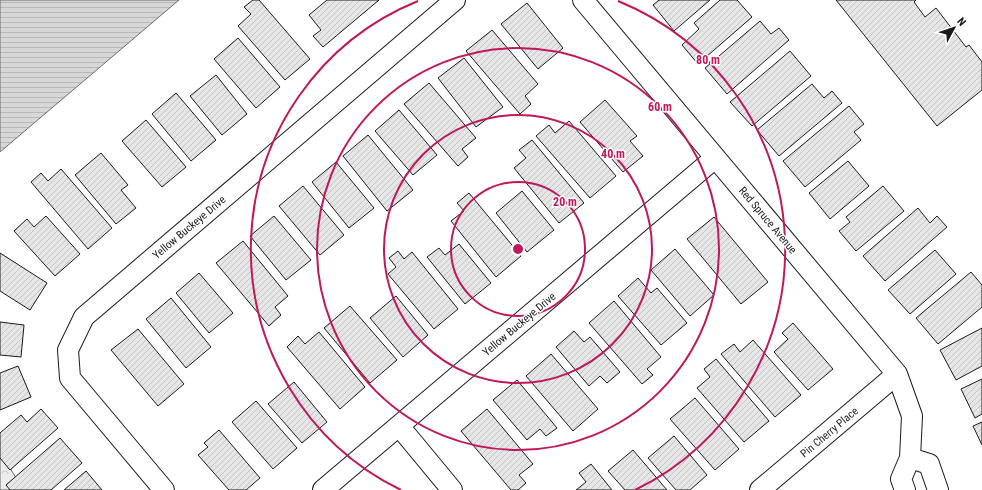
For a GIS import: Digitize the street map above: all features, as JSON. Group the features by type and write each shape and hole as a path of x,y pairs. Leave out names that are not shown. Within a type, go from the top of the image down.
{"street":[{"name":"Red Spruce Avenue","path":"583,0 897,374 912,416 910,458 901,479 905,490"},
{"name":"Yellow Buckeye Drive","path":"164,490 70,378 68,350 84,317 450,2"},
{"name":"Yellow Buckeye Drive","path":"323,490 715,158"},
{"name":"Pin Cherry Place","path":"760,490 897,374"},
{"path":"399,426 452,490"},
{"path":"910,458 929,464 938,490"}],"green space":[{"path":"0,451 23,490 0,490"}],"shaded area":[{"path":"0,0 179,0 0,152"}],"building":[{"path":"253,0 259,0 310,59 285,80 238,26 251,14 244,7"},
{"path":"327,0 379,0 323,47 313,36 321,30 309,15"},
{"path":"659,0 710,0 674,31 653,5"},
{"path":"720,0 737,0 752,17 698,64 682,45 699,29 694,23"},
{"path":"836,0 916,0 914,2 925,17 936,8 966,47 969,45 982,62 982,90 937,126"},
{"path":"527,3 563,48 538,69 501,24"},
{"path":"760,21 771,34 779,28 789,40 727,94 705,68"},
{"path":"492,30 538,84 525,96 531,104 520,114 466,51"},
{"path":"238,38 280,87 256,108 214,59"},
{"path":"790,51 811,76 752,126 730,102"},
{"path":"464,58 503,107 476,127 438,78"},
{"path":"216,75 247,114 222,135 190,96"},
{"path":"429,83 476,138 462,149 468,157 458,166 404,104"},
{"path":"812,84 824,98 832,91 842,103 779,156 757,130"},
{"path":"176,93 216,140 191,161 152,114"},
{"path":"605,100 637,136 630,141 643,156 623,172 580,122"},
{"path":"849,106 864,124 854,132 861,140 805,187 783,161"},
{"path":"399,110 437,155 413,175 375,131"},
{"path":"146,120 186,167 162,187 122,141"},
{"path":"569,121 616,176 590,198 536,136 549,125 555,133"},
{"path":"368,135 413,190 387,211 343,156"},
{"path":"532,140 584,203 559,223 514,168 526,158 519,150"},
{"path":"101,153 128,185 121,190 136,208 116,224 75,175"},
{"path":"848,161 869,186 830,219 809,193"},
{"path":"336,162 374,208 349,228 312,182"},
{"path":"61,169 112,228 88,249 31,182 41,173 48,181"},
{"path":"303,186 344,235 320,255 279,206"},
{"path":"883,186 904,211 856,251 839,231 850,222 846,217"},
{"path":"522,191 554,230 527,252 496,213"},
{"path":"469,193 521,256 496,277 451,221 464,211 457,203"},
{"path":"918,208 930,223 937,216 947,227 885,281 863,256"},
{"path":"46,216 80,254 55,276 14,231 27,219 34,227"},
{"path":"274,216 311,260 286,280 250,236"},
{"path":"714,217 768,282 741,304 687,239"},
{"path":"243,241 288,296 275,307 281,315 269,326 216,263"},
{"path":"459,244 491,283 465,304 427,257 439,248 445,255"},
{"path":"675,249 714,295 690,316 651,270"},
{"path":"935,250 956,274 910,314 888,290"},
{"path":"398,251 404,259 412,252 458,309 434,329 388,274 396,267 389,258"},
{"path":"0,253 47,283 30,310 0,291"},
{"path":"971,272 982,285 982,307 938,344 916,318"},
{"path":"199,273 233,313 209,333 176,293"},
{"path":"638,278 651,293 657,288 687,323 661,345 618,296"},
{"path":"396,296 428,335 403,357 370,318"},
{"path":"171,298 211,347 186,368 146,319"},
{"path":"614,301 661,357 647,369 653,375 642,384 589,323"},
{"path":"350,306 397,360 370,383 324,328"},
{"path":"0,322 24,325 21,357 0,355"},
{"path":"793,323 833,369 808,390 774,352 788,339 782,333"},
{"path":"982,328 982,366 956,380 940,350"},
{"path":"138,329 184,384 158,406 111,350"},
{"path":"574,331 584,342 590,337 620,372 607,383 600,376 589,386 556,347"},
{"path":"319,332 365,387 340,409 287,347 298,336 305,344"},
{"path":"753,340 801,395 775,417 721,354 734,344 740,352"},
{"path":"551,354 598,409 573,431 526,376"},
{"path":"716,359 769,421 744,442 697,388 710,377 704,369"},
{"path":"18,366 31,397 0,410 0,373"},
{"path":"982,379 982,414 975,418 961,389"},
{"path":"517,380 557,428 546,436 540,429 527,440 493,400"},
{"path":"294,382 327,422 302,443 268,404"},
{"path":"695,398 739,449 715,470 670,419"},
{"path":"256,401 297,448 273,469 232,422"},
{"path":"41,409 58,428 10,470 0,458 0,433 21,415 27,422"},
{"path":"487,409 533,464 519,475 526,483 518,490 511,490 461,431"},
{"path":"982,422 982,445 973,426"},
{"path":"219,430 260,478 246,490 229,490 198,455 208,447 204,443"},
{"path":"674,436 707,475 690,490 676,490 648,458"},
{"path":"60,438 82,463 51,490 10,490 6,485"},
{"path":"633,450 667,490 625,490 608,471"},
{"path":"591,464 612,490 576,490 586,482 579,473"},
{"path":"86,471 102,490 64,490"}]}
